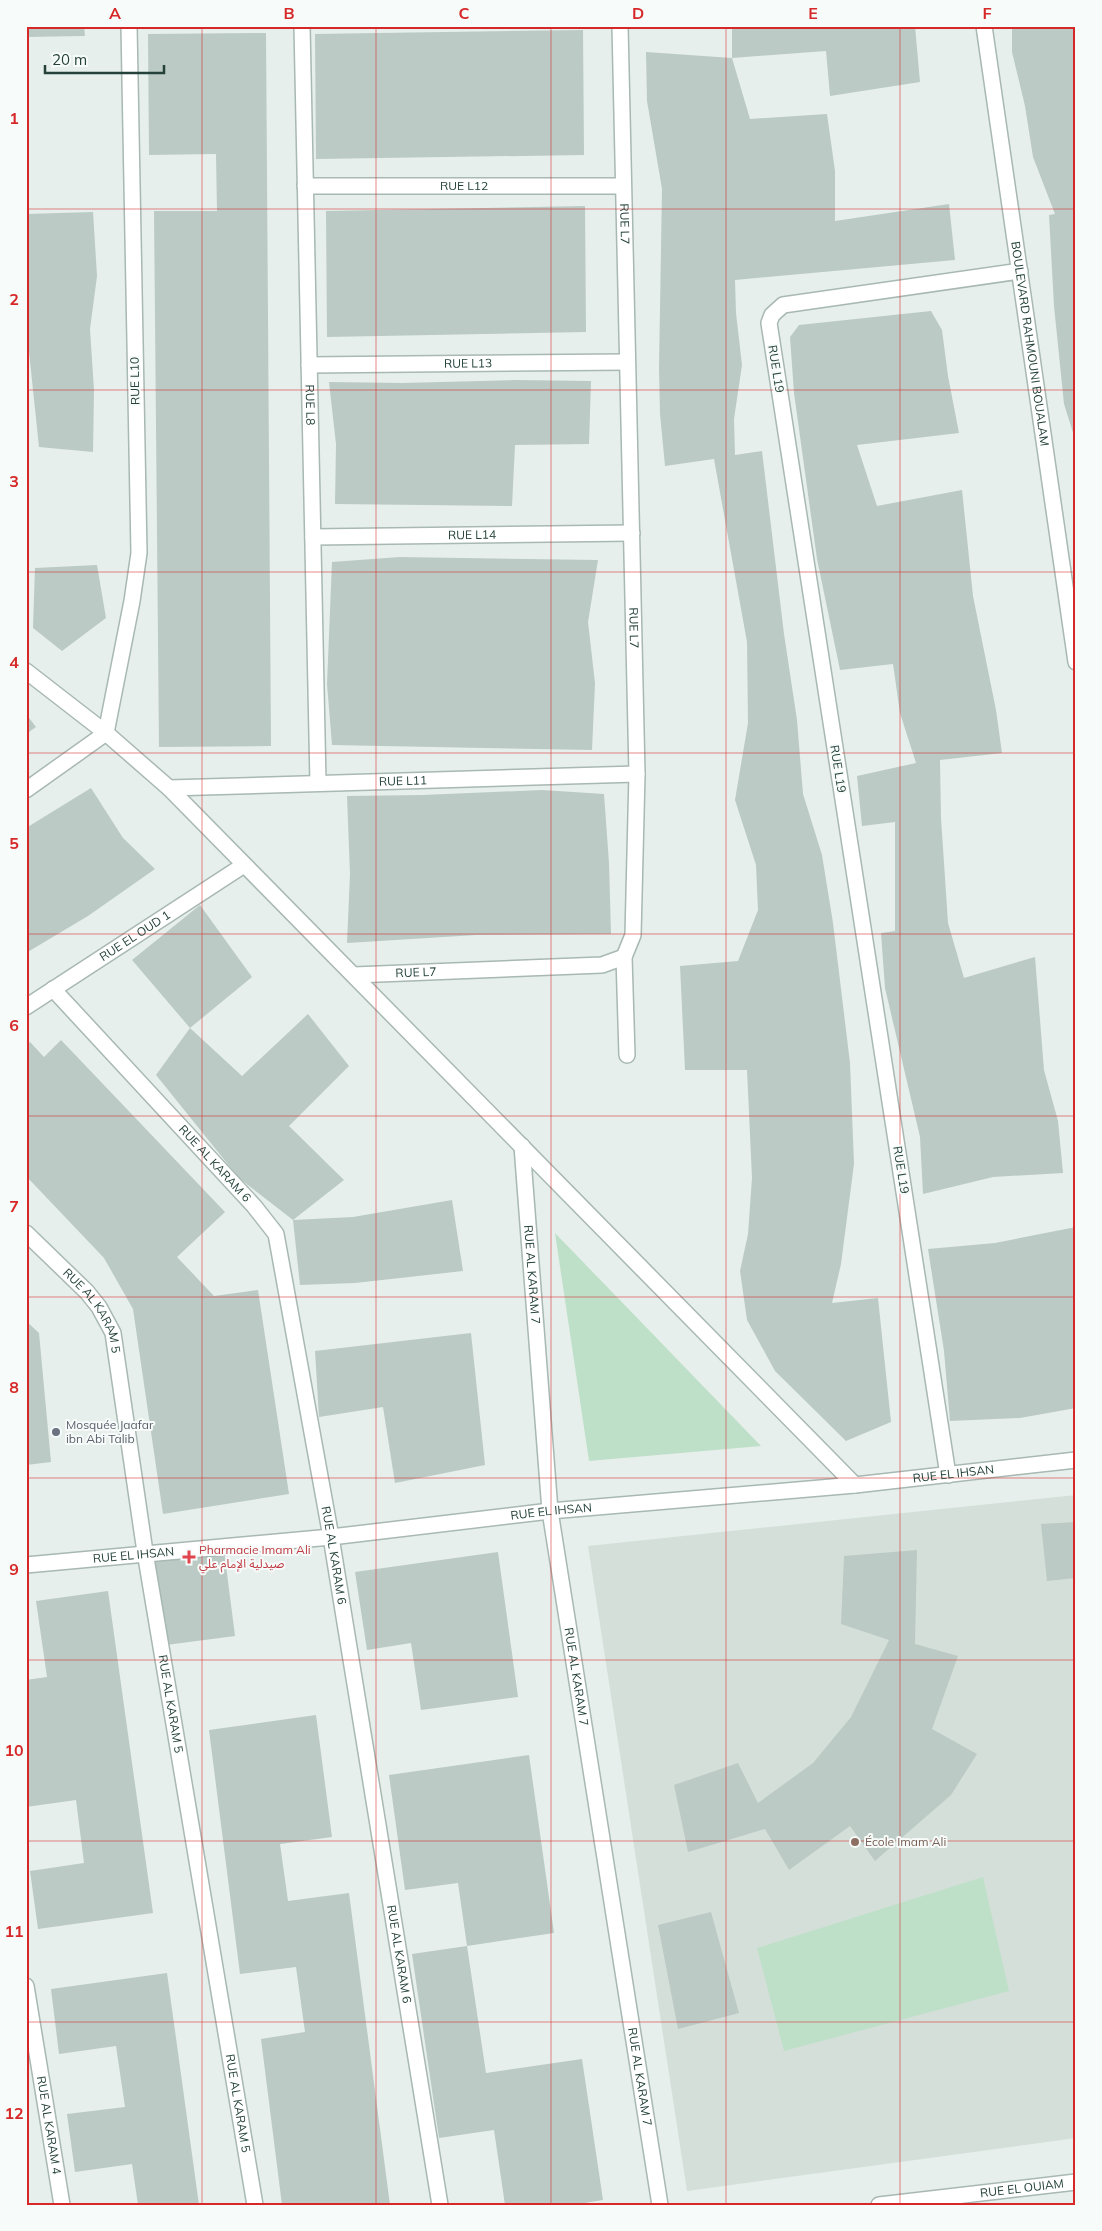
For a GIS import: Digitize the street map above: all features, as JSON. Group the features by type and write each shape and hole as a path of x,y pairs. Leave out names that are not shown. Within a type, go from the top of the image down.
{"street":[{"name":"RUE L10","path":"106,733 132,602 139,553 129,26"},
{"name":"RUE L8","path":"302,26 318,783"},
{"name":"RUE L7","path":"354,975 602,965 624,957 633,935 637,774 620,26"},
{"name":"BOULEVARD RAHMOUNI BOUALAM","path":"984,26 1076,662"},
{"name":"RUE L12","path":"305,186 623,186"},
{"name":"RUE L19","path":"948,1475 769,323 772,315 783,305 1020,271"},
{"name":"RUE L13","path":"309,365 627,362"},
{"name":"RUE L14","path":"313,536 632,533"},
{"path":"26,671 106,733 169,788 855,1484"},
{"path":"26,790 106,733"},
{"name":"RUE L11","path":"169,788 637,774"},
{"name":"RUE EL OUD 1","path":"26,1007 244,865"},
{"path":"624,957 627,1055"},
{"name":"RUE AL KARAM 6","path":"53,989 254,1206 276,1234 331,1537 440,2205"},
{"name":"RUE AL KARAM 7","path":"522,1146 550,1512 660,2205"},
{"name":"RUE AL KARAM 5","path":"27,1236 87,1292 99,1307 113,1333 145,1552 255,2205"},
{"name":"RUE EL IHSAN","path":"26,1565 145,1552 331,1537 550,1512 948,1475 1076,1460"},
{"name":"RUE AL KARAM 4","path":"26,1986 31,2053 62,2205"},
{"name":"RUE EL OUIAM","path":"879,2205 910,2203 1076,2182"}],"shaded area":[{"name":"École Imam Ali","path":"1076,1495 1076,2138 687,2191 588,1546"}],"green space":[{"path":"555,1233 761,1446 589,1461"},
{"path":"983,1877 1009,1991 784,2051 757,1948"}],"building":[{"path":"26,26 84,26 85,36 26,37"},
{"path":"732,26 915,26 920,82 830,96 826,51 732,58"},
{"path":"1012,26 1076,26 1075,439 1064,404 1054,306 1049,215 1055,214 1033,157 1025,106 1012,52"},
{"path":"583,30 584,155 316,159 315,34"},
{"path":"266,33 271,746 159,747 154,211 217,211 216,154 149,155 148,34"},
{"path":"646,52 732,58 750,119 827,114 835,171 835,221 949,204 955,260 735,280 736,313 742,365 734,419 735,455 762,451 784,634 797,720 803,794 822,855 833,923 850,1063 854,1164 841,1264 832,1303 878,1298 891,1422 846,1441 775,1371 747,1320 740,1271 748,1234 752,1178 747,1070 685,1070 680,966 738,961 758,910 756,865 735,800 748,723 747,642 714,459 665,466 660,414 659,368 662,189 647,101"},
{"path":"585,206 586,332 327,337 326,211"},
{"path":"93,212 97,276 90,329 94,390 93,452 39,447 26,323 29,274 27,214"},
{"path":"931,311 942,330 948,376 959,433 857,445 877,506 962,490 973,596 996,710 1002,753 940,760 941,818 948,923 964,978 1035,957 1044,1070 1058,1121 1063,1173 993,1177 923,1194 920,1137 885,988 881,933 895,931 895,822 862,826 857,776 916,763 900,713 893,664 840,670 817,559 794,393 790,337 799,325"},
{"path":"517,380 591,381 589,444 515,445 512,506 335,504 336,444 329,382 402,383"},
{"path":"400,557 598,560 588,622 595,683 592,750 332,745 327,684 332,562"},
{"path":"97,565 106,618 62,651 33,628 35,568"},
{"path":"26,714 36,727 26,734"},
{"path":"91,788 123,838 155,869 88,916 26,953 26,828"},
{"path":"542,790 604,794 609,863 611,934 476,935 347,943 350,874 347,796"},
{"path":"200,905 252,977 190,1028 132,960"},
{"path":"308,1014 349,1066 289,1126 344,1180 293,1220 239,1178 156,1075 190,1028 242,1076"},
{"path":"61,1040 225,1212 177,1257 214,1296 258,1290 289,1494 163,1514 133,1309 104,1258 26,1176 26,1045 30,1042 44,1057"},
{"path":"452,1200 463,1271 355,1283 300,1285 293,1220 353,1217"},
{"path":"1076,1227 1076,1408 1020,1418 950,1421 944,1351 928,1249 995,1243"},
{"path":"26,1321 39,1333 51,1462 26,1465"},
{"path":"471,1333 485,1465 395,1483 383,1407 319,1417 315,1351"},
{"path":"1076,1522 1076,1578 1047,1581 1041,1524"},
{"path":"224,1550 235,1636 166,1645 155,1559"},
{"path":"917,1550 915,1644 958,1656 932,1729 977,1754 951,1795 875,1861 850,1826 789,1870 765,1829 688,1852 674,1785 738,1763 758,1803 813,1763 851,1717 889,1640 841,1624 844,1556"},
{"path":"498,1552 518,1697 421,1710 411,1643 367,1650 355,1572"},
{"path":"108,1591 153,1913 38,1929 30,1871 84,1863 76,1800 26,1807 26,1680 47,1677 36,1601"},
{"path":"316,1715 332,1837 280,1844 288,1901 349,1893 390,2205 282,2205 261,2039 305,2032 296,1967 240,1974 209,1730"},
{"path":"529,1755 554,1933 467,1946 458,1883 405,1890 389,1775"},
{"path":"711,1912 739,2013 678,2029 658,1925"},
{"path":"467,1946 486,2073 582,2059 603,2200 572,2205 505,2205 494,2130 439,2138 412,1954"},
{"path":"167,1973 199,2205 138,2205 132,2164 75,2172 67,2114 125,2107 116,2046 59,2054 51,1989"}],"place":[{"name":"Mosquée Jaafar ibn Abi Talib","path":"56,1432"},
{"name":"Pharmacie Imam Ali صيدلية الإمام علي","path":"189,1557"},
{"name":"École Imam Ali","path":"855,1842"}]}
